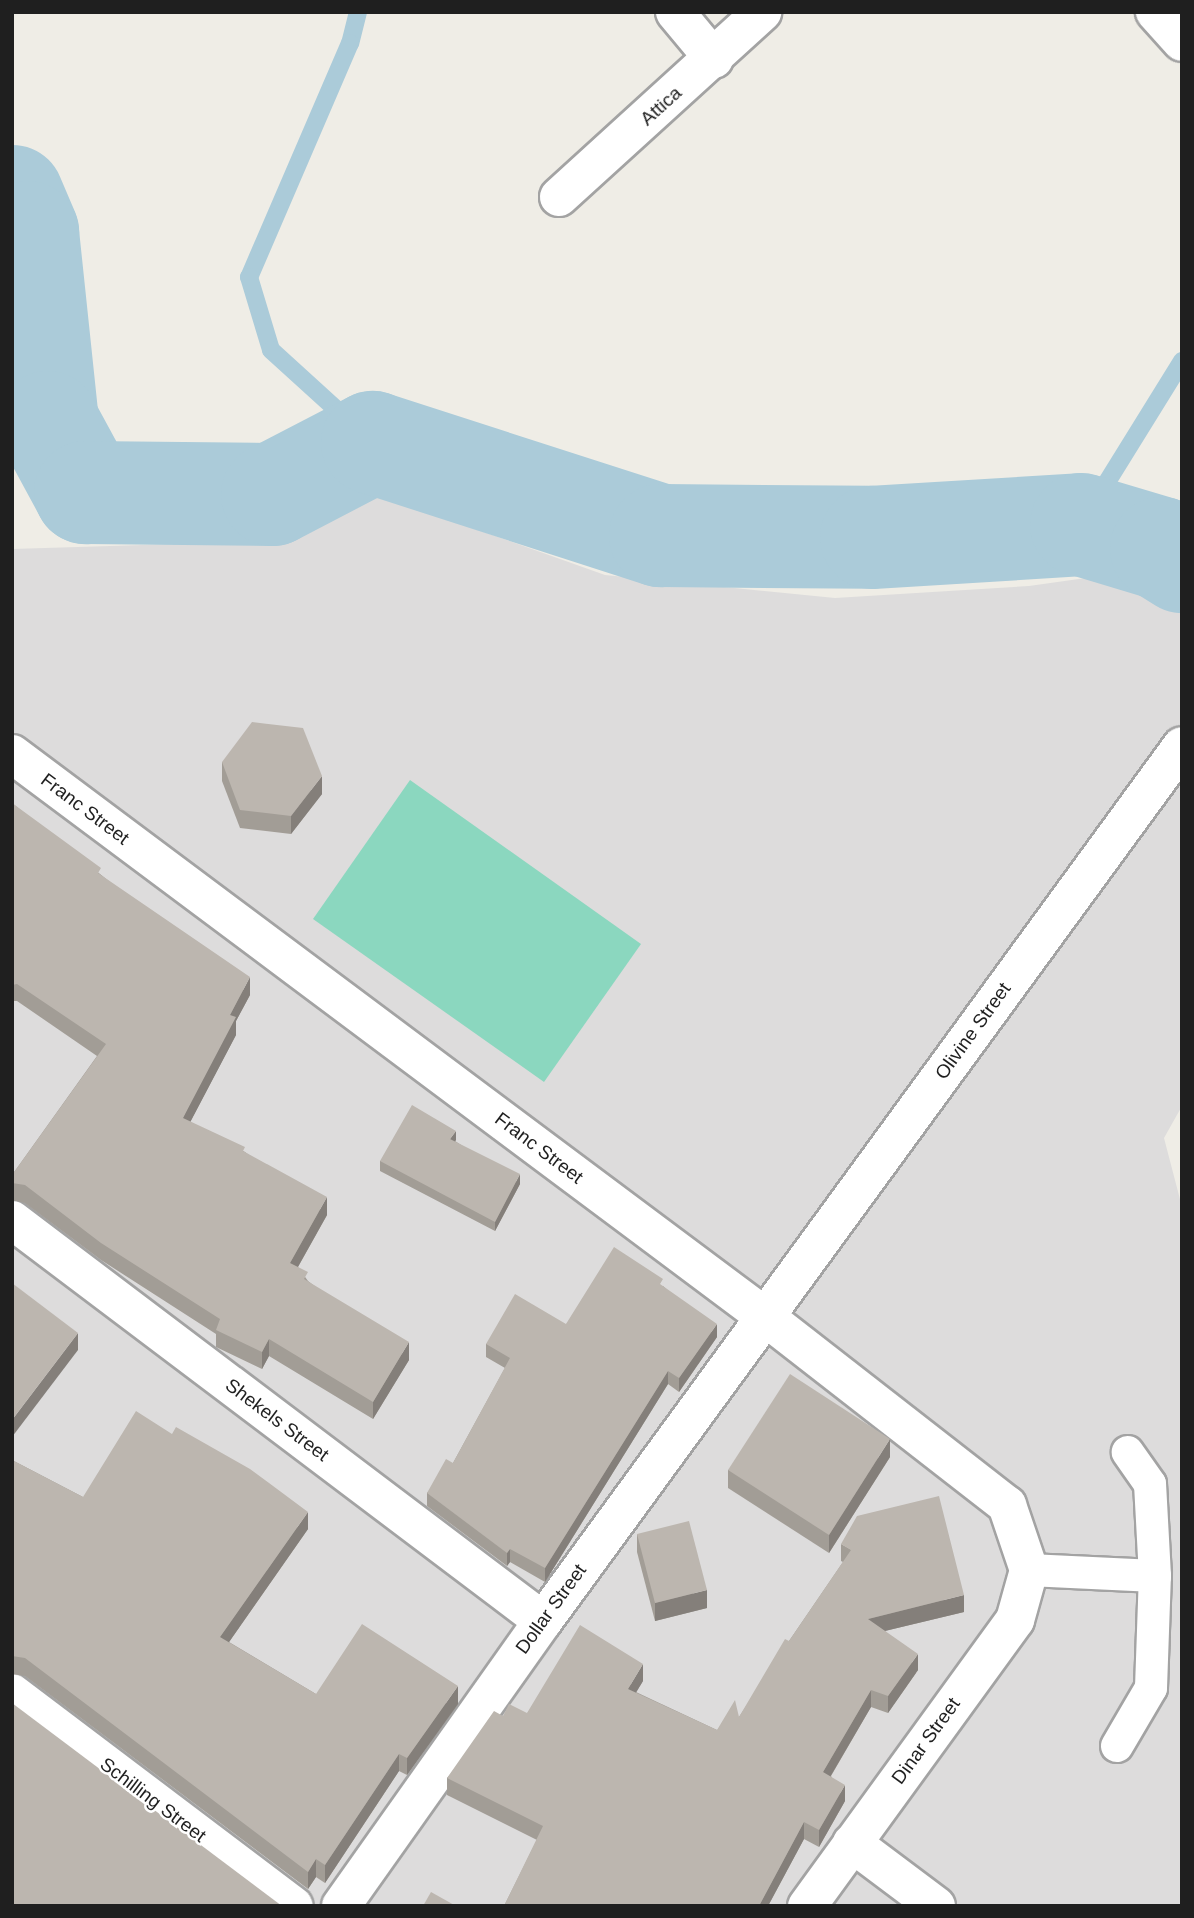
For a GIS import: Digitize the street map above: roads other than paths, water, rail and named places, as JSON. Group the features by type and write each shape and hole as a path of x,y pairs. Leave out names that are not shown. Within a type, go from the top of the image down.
{"street":[{"path":"675,12 714,59"},
{"name":"Attica","path":"559,197 714,59 762,12"},
{"path":"1155,12 1182,42"},
{"name":"Olivine Street","path":"764,1316 1182,746"},
{"name":"Franc Street","path":"12,754 764,1316 1007,1505 1029,1570"},
{"name":"Shekels Street","path":"12,1220 543,1620"},
{"name":"Dollar Street","path":"341,1906 543,1620 764,1316"},
{"name":"Dinar Street","path":"807,1906 1015,1620 1029,1570"},
{"name":"Schilling Street","path":"12,1693 294,1906"},
{"path":"852,1843 936,1906"}],"lane":[{"path":"1117,1746 1151,1688 1155,1576 1150,1484 1128,1452"},
{"path":"1029,1570 1155,1576"}],"waterway":[{"path":"358,12 350,43 249,277 271,350 372,442"},
{"path":"12,196 27,232 47,422 85,492 272,494 372,442 660,535 871,537 1081,524 1161,548 1182,561"},
{"path":"1081,524 1182,361"}]}
